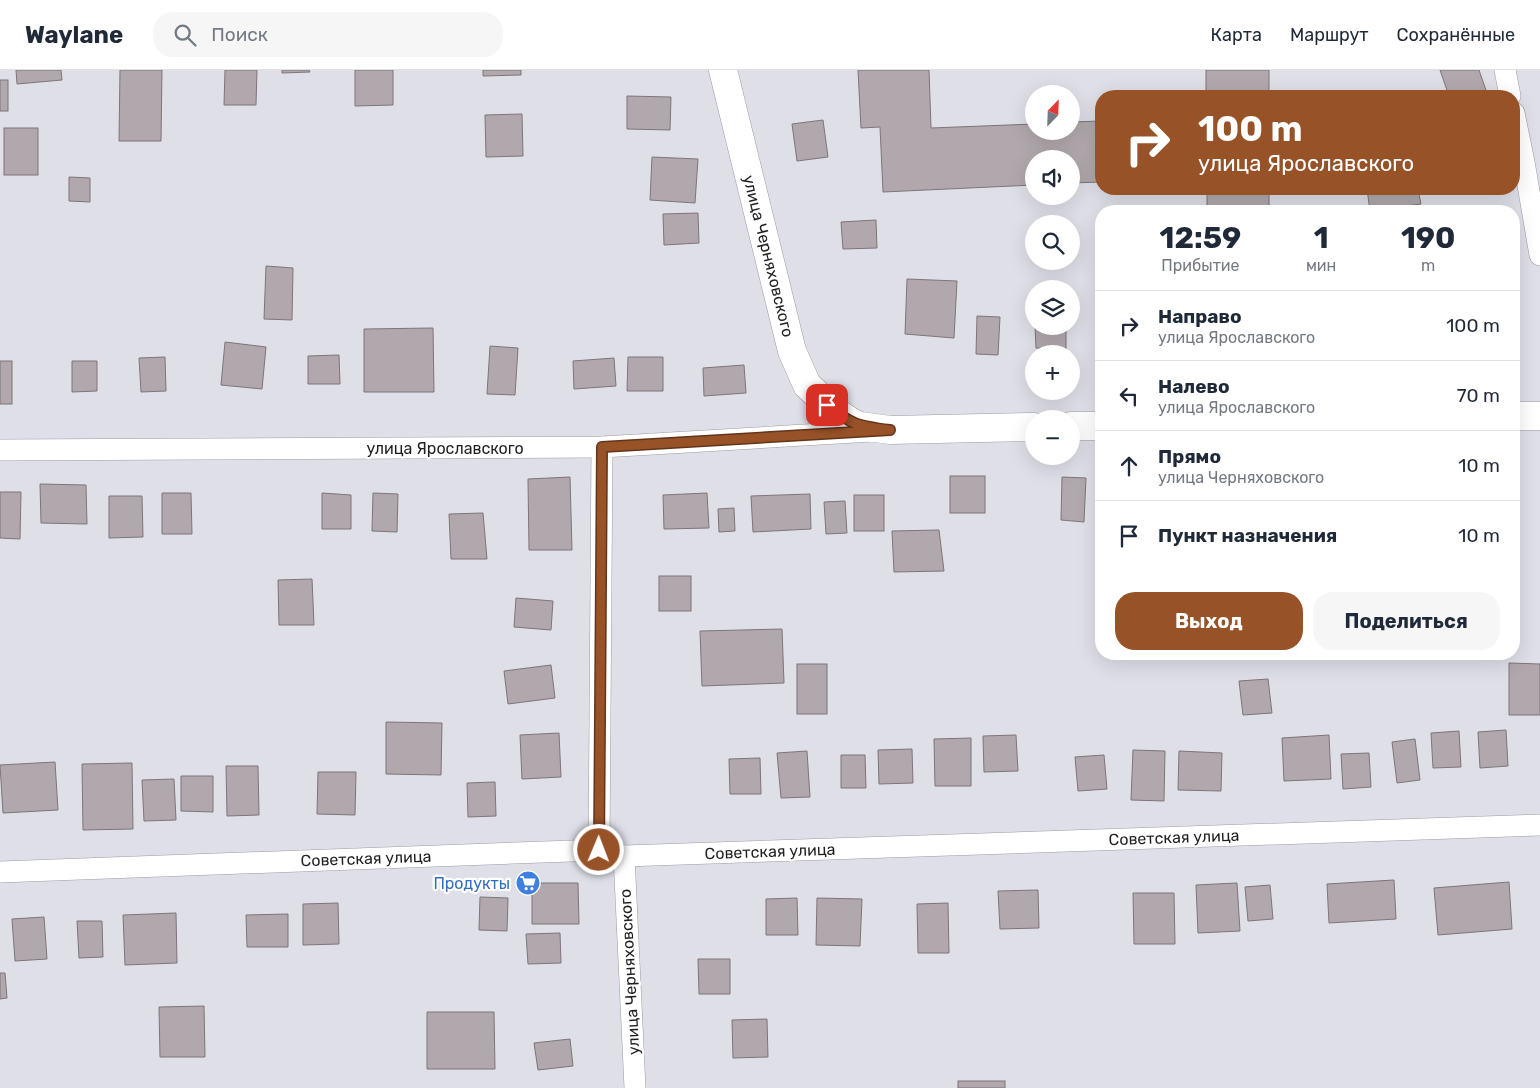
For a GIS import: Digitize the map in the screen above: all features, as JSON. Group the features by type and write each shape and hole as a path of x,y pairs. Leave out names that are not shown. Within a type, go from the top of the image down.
{"street":[{"name":"улица Черняховского","path":"723,70 792,351 807,385 827,405 850,422"},
{"path":"1505,70 1509,90"},
{"path":"1520,142 1540,255"},
{"path":"1520,416 1540,416"},
{"name":"улица Ярославского","path":"850,422 860,426 890,430"},
{"path":"1080,426 1095,426"},
{"name":"улица Ярославского","path":"0,450 602,447 890,430 1025,427"},
{"path":"599,850 602,447"},
{"name":"Советская улица","path":"0,872 599,850 624,856 1540,825"},
{"name":"улица Черняховского","path":"624,856 635,1088"}],"building":[{"path":"16,70 61,70 62,80 17,84"},
{"path":"120,70 162,70 161,141 119,141"},
{"path":"225,70 257,70 256,105 224,105"},
{"path":"282,70 309,70 310,72 282,73"},
{"path":"355,70 393,70 393,105 355,106"},
{"path":"483,70 521,70 521,75 483,76"},
{"path":"858,70 929,70 931,128 1025,124 1025,140 1080,140 1080,122 1095,121 1095,182 1080,183 1080,150 1025,150 1025,185 883,192 880,127 861,128"},
{"path":"1206,70 1269,70 1269,90 1206,90"},
{"path":"1440,70 1479,70 1486,90 1447,90"},
{"path":"0,80 8,80 8,111 0,111"},
{"path":"627,96 671,97 670,130 627,129"},
{"path":"522,114 523,156 486,157 485,115"},
{"path":"823,120 828,157 797,161 792,124"},
{"path":"4,128 38,128 38,175 4,175"},
{"path":"652,157 698,159 695,203 650,200"},
{"path":"69,177 90,178 90,202 69,201"},
{"path":"1207,195 1269,195 1269,205 1207,205"},
{"path":"1368,195 1419,195 1421,204 1414,205 1369,205"},
{"path":"698,213 699,243 664,245 663,214"},
{"path":"876,220 877,248 843,249 841,222"},
{"path":"266,266 293,268 292,320 264,319"},
{"path":"907,279 957,281 954,338 905,334"},
{"path":"977,316 1000,317 998,355 976,354"},
{"path":"433,328 434,392 364,392 364,329"},
{"path":"1035,335 1066,335 1066,345 1036,345"},
{"path":"225,342 266,347 262,389 221,385"},
{"path":"490,346 518,348 515,395 487,394"},
{"path":"339,355 340,384 308,384 308,356"},
{"path":"165,357 166,391 141,392 139,358"},
{"path":"628,357 663,357 663,391 627,391"},
{"path":"614,358 616,386 574,389 573,361"},
{"path":"0,361 12,361 12,404 0,404"},
{"path":"72,361 97,361 97,391 72,392"},
{"path":"744,365 746,393 704,396 703,368"},
{"path":"950,476 985,476 985,513 950,513"},
{"path":"570,477 572,550 529,550 528,479"},
{"path":"1062,477 1086,478 1084,522 1061,520"},
{"path":"40,484 86,485 87,524 41,523"},
{"path":"0,492 21,492 20,539 0,538"},
{"path":"162,493 191,493 192,534 162,534"},
{"path":"322,493 351,495 351,529 322,529"},
{"path":"373,493 398,494 397,532 372,531"},
{"path":"707,493 709,528 664,529 663,495"},
{"path":"810,494 811,529 753,532 751,496"},
{"path":"854,495 884,495 884,531 854,531"},
{"path":"109,496 142,496 143,537 109,538"},
{"path":"845,501 847,533 826,534 824,502"},
{"path":"734,508 735,531 719,532 718,509"},
{"path":"483,513 487,559 451,559 449,514"},
{"path":"939,530 944,571 894,572 892,531"},
{"path":"659,576 691,576 691,611 659,611"},
{"path":"312,579 314,625 279,625 278,580"},
{"path":"516,598 553,601 551,630 514,627"},
{"path":"782,629 784,683 702,686 700,631"},
{"path":"1509,663 1540,664 1540,715 1509,715"},
{"path":"797,664 827,664 827,714 797,714"},
{"path":"551,665 555,698 508,704 504,671"},
{"path":"1268,679 1272,713 1243,715 1239,681"},
{"path":"386,722 442,723 441,775 386,774"},
{"path":"1506,730 1508,766 1480,768 1478,732"},
{"path":"1459,731 1461,767 1433,768 1431,733"},
{"path":"559,733 561,777 522,779 520,735"},
{"path":"1016,735 1018,771 984,772 983,736"},
{"path":"1329,735 1331,779 1284,781 1282,738"},
{"path":"971,738 971,786 935,786 934,739"},
{"path":"1415,739 1420,780 1397,783 1392,742"},
{"path":"912,749 913,783 879,784 878,750"},
{"path":"1133,750 1165,751 1164,801 1131,800"},
{"path":"807,751 810,797 781,798 777,753"},
{"path":"1179,751 1222,753 1221,791 1178,790"},
{"path":"1369,753 1371,787 1343,789 1341,754"},
{"path":"841,755 865,755 866,788 841,788"},
{"path":"1104,755 1107,789 1078,791 1075,757"},
{"path":"760,758 761,794 730,794 729,759"},
{"path":"55,762 58,810 3,813 0,765"},
{"path":"132,763 133,829 83,830 82,764"},
{"path":"226,766 258,766 259,815 227,816"},
{"path":"318,772 356,772 355,815 317,814"},
{"path":"181,776 213,776 213,812 181,811"},
{"path":"174,779 176,820 144,821 142,780"},
{"path":"495,782 496,816 468,817 467,783"},
{"path":"1394,880 1396,919 1329,923 1327,884"},
{"path":"1509,882 1512,929 1438,935 1434,888"},
{"path":"532,883 578,883 579,924 532,924"},
{"path":"1237,883 1240,931 1198,933 1196,885"},
{"path":"1270,885 1273,919 1248,921 1245,887"},
{"path":"1038,890 1039,928 1000,929 998,891"},
{"path":"1133,893 1174,893 1175,944 1134,944"},
{"path":"480,897 508,898 507,931 479,930"},
{"path":"797,898 798,935 766,935 766,899"},
{"path":"817,898 862,899 860,946 816,945"},
{"path":"338,903 339,944 303,945 303,904"},
{"path":"948,903 949,953 918,953 917,904"},
{"path":"176,913 177,963 125,965 123,915"},
{"path":"288,914 288,947 247,947 246,915"},
{"path":"44,917 47,959 15,961 12,919"},
{"path":"77,921 102,921 103,957 79,958"},
{"path":"560,933 561,963 528,964 526,934"},
{"path":"698,959 730,959 730,994 699,994"},
{"path":"0,973 5,973 7,998 0,999"},
{"path":"204,1006 205,1057 160,1057 159,1007"},
{"path":"427,1012 494,1012 495,1069 427,1069"},
{"path":"767,1019 768,1057 733,1058 732,1020"},
{"path":"570,1039 573,1066 538,1070 534,1043"},
{"path":"958,1081 1005,1081 1005,1088 958,1088"}],"place":[{"name":"Продукты","path":"528,883"}],"route":[{"path":"599,850 602,447 890,430 860,426 850,422 827,405"}]}
